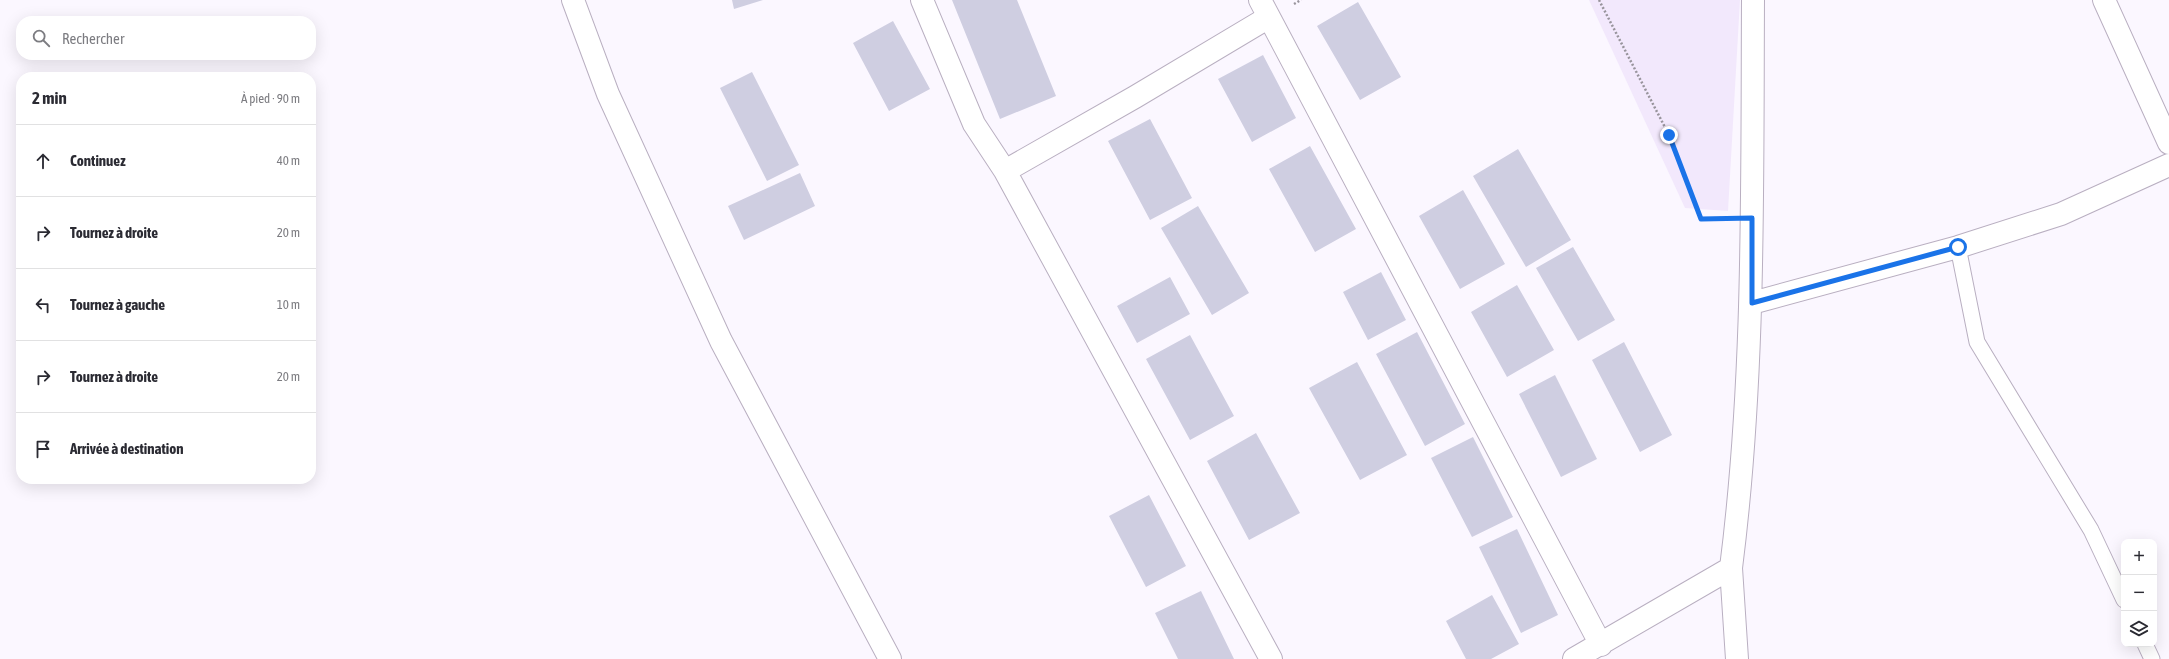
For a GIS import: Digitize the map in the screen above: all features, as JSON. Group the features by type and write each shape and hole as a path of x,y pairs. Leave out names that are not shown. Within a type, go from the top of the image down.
{"street":[{"path":"573,0 608,94 721,341 890,659"},
{"path":"922,0 974,124 1005,171 1271,659"},
{"path":"1737,659 1731,568 1740,500 1752,303 1753,0"},
{"path":"2104,0 2169,143"},
{"path":"1005,171 1135,97 1264,8 1601,644"},
{"path":"1752,303 1958,247 2061,214 2169,165"},
{"path":"1574,659 1731,568"}],"lane":[{"path":"1958,247 1977,342 2091,530 2121,594"},
{"path":"2146,647 2152,659"}],"path":[{"path":"1599,0 1669,135 1701,219 1752,218"}],"shaded area":[{"path":"1589,0 1740,0 1728,211 1685,208"}],"building":[{"path":"732,0 763,0 734,9"},
{"path":"952,0 1017,0 1056,96 1000,119"},
{"path":"1358,2 1401,77 1360,100 1317,26"},
{"path":"893,21 930,89 889,111 853,43"},
{"path":"1263,55 1296,118 1252,142 1218,79"},
{"path":"752,72 799,165 767,181 720,88"},
{"path":"1150,119 1192,198 1150,220 1108,141"},
{"path":"1310,146 1356,229 1315,252 1269,169"},
{"path":"1518,149 1571,240 1526,267 1473,176"},
{"path":"800,173 815,206 744,240 728,206"},
{"path":"1463,190 1505,264 1460,289 1419,216"},
{"path":"1198,206 1249,293 1212,315 1161,228"},
{"path":"1573,247 1615,320 1578,341 1536,268"},
{"path":"1381,272 1406,320 1368,340 1343,292"},
{"path":"1170,277 1190,314 1137,343 1117,306"},
{"path":"1517,285 1554,350 1507,377 1471,312"},
{"path":"1417,332 1465,424 1425,446 1376,354"},
{"path":"1190,335 1234,416 1190,440 1146,359"},
{"path":"1624,342 1672,435 1640,452 1592,360"},
{"path":"1357,362 1407,455 1360,480 1309,388"},
{"path":"1555,375 1597,459 1561,477 1519,394"},
{"path":"1256,433 1300,513 1249,540 1207,461"},
{"path":"1473,437 1513,517 1472,537 1431,458"},
{"path":"1149,495 1186,566 1146,587 1109,516"},
{"path":"1517,529 1558,615 1521,633 1479,547"},
{"path":"1201,591 1234,659 1178,659 1155,613"},
{"path":"1492,595 1519,644 1491,659 1466,659 1446,621"}],"route":[{"path":"1669,135 1701,219 1752,218 1752,303 1958,247"}]}
